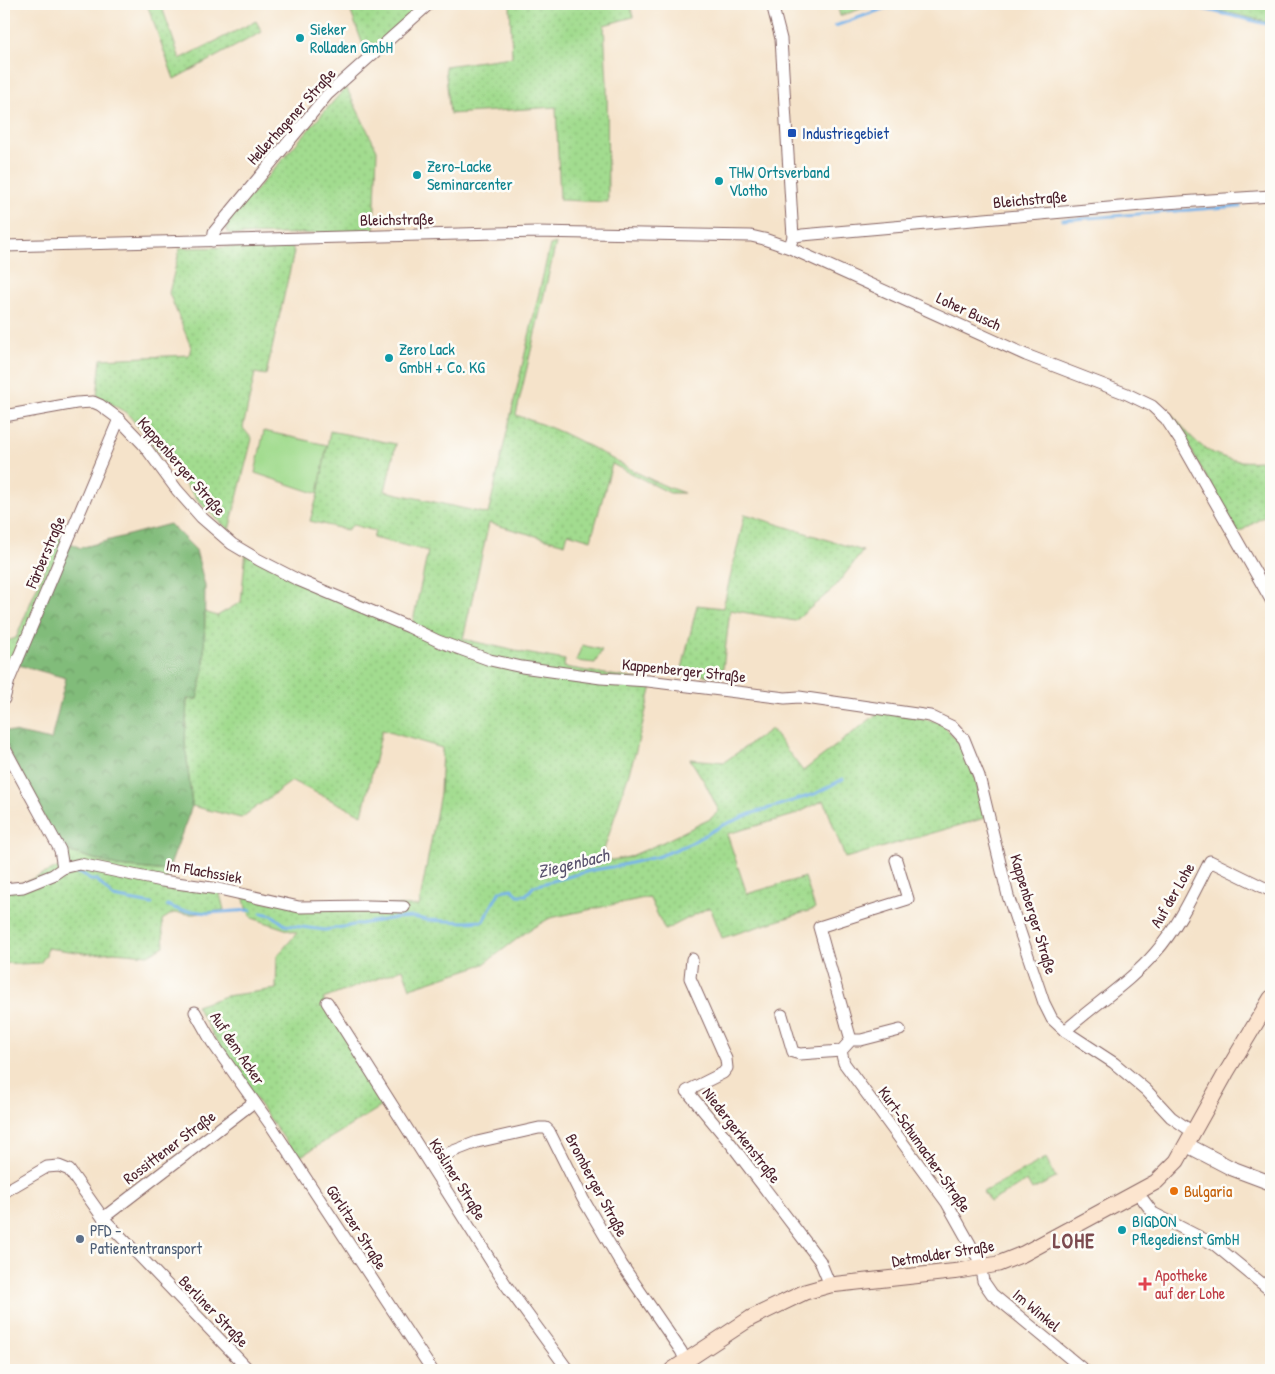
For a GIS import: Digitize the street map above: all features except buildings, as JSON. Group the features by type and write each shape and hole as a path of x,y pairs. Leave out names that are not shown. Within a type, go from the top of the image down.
{"main road":[{"name":"Detmolder Straße","path":"672,1370 688,1366 751,1318 805,1292 830,1285 980,1268 998,1264 1024,1254 1156,1182 1178,1161 1226,1073 1271,998"}],"street":[{"name":"Hellerhagener Straße","path":"213,241 214,232 327,95 429,4"},
{"path":"772,4 781,40 791,243"},
{"name":"Bleichstraße","path":"4,246 536,232 750,236 791,243 812,234 1165,203 1271,196"},
{"name":"Loher Busch","path":"791,243 1026,355 1127,394 1152,406 1166,419 1181,442 1271,600"},
{"name":"Kappenberger Straße","path":"4,416 76,403 93,402 100,405 119,419 143,444 177,490 195,510 232,544 298,580 438,641 490,660 522,667 601,678 786,698 799,697 930,716 953,726 964,739 979,776 1008,896 1044,1003 1052,1019 1065,1031 1114,1063 1146,1090 1190,1139"},
{"name":"Färberstraße","path":"4,699 13,671 119,419"},
{"path":"4,747 60,850 63,868"},
{"path":"851,1040 819,927 908,899 896,860"},
{"name":"Auf der Lohe","path":"1065,1031 1131,977 1155,953 1178,923 1210,861 1271,891"},
{"name":"Im Flachssiek","path":"4,890 23,886 53,875 63,868 80,864 162,881 219,889 299,907 404,907"},
{"name":"Niedergerkenstraße","path":"692,959 690,978 726,1059 727,1068 723,1073 687,1091 731,1144 820,1261 830,1285"},
{"name":"Kösliner Straße","path":"327,1002 506,1285 568,1370"},
{"name":"Auf dem Acker","path":"195,1012 212,1042 254,1102"},
{"path":"782,1015 793,1052 800,1054 841,1051 851,1040 861,1040 900,1030"},
{"name":"Kurt-Schumacher-Straße","path":"841,1051 844,1063 947,1203 979,1260 980,1268"},
{"name":"Rossittener Straße","path":"102,1218 254,1102"},
{"name":"Görlitzer Straße","path":"254,1102 432,1370"},
{"name":"Bromberger Straße","path":"428,1162 477,1142 538,1128 546,1128 583,1199 617,1257 681,1351 688,1366"},
{"path":"1190,1139 1231,1168 1271,1183"},
{"name":"Berliner Straße","path":"4,1192 47,1167 59,1166 69,1170 102,1218 249,1370"},
{"path":"1138,1193 1153,1213 1215,1245 1271,1291"},
{"name":"Im Winkel","path":"980,1268 982,1281 992,1294 1084,1370"}],"green space":[{"path":"147,4 161,4 180,59 256,21 262,32 174,79"},
{"path":"348,4 425,4 367,56"},
{"path":"510,4 630,4 633,17 604,25 607,84 608,202 560,200 556,107 450,114 445,66 512,57"},
{"path":"837,4 875,4 840,16"},
{"path":"1192,4 1271,4 1271,23"},
{"path":"346,87 377,150 374,232 234,235 228,233 226,227 232,217"},
{"path":"556,243 516,415 563,433 638,473 684,493 670,493 612,464 591,540 568,533 565,544 489,523 463,639 565,660 564,667 653,682 635,754 601,859 612,860 629,857 710,819 719,811 690,759 724,762 771,729 803,771 881,711 940,722 961,744 975,778 985,818 845,858 824,800 794,815 727,834 747,894 805,877 815,909 722,938 710,907 665,930 649,897 550,918 529,930 484,964 410,988 403,969 323,999 387,1103 298,1158 232,1066 196,1006 226,996 276,989 277,956 297,933 252,918 246,908 243,894 265,902 419,906 440,793 442,748 382,730 362,815 292,781 241,818 192,806 185,742 187,699 197,699 204,669 205,612 217,616 241,602 246,550 258,558 412,626 428,551 373,538 375,531 353,525 347,530 310,521 318,494 330,431 396,444 385,491 488,514 550,245"},
{"path":"292,246 294,252 266,375 255,373 243,428 252,439 229,530 204,507 127,413 97,396 101,359 189,355 191,347 169,293 180,248"},
{"path":"1169,411 1186,432 1214,454 1242,461 1271,459 1271,512 1238,533"},
{"path":"264,431 327,445 318,494 255,473"},
{"path":"745,514 863,551 834,588 795,621 730,610 722,677 681,673 697,605 723,608"},
{"path":"170,524 196,550 205,586 204,669 197,699 187,699 185,742 192,806 168,871 117,866 61,849 4,743 4,730 51,740 66,678 15,664 71,543 80,548"},
{"path":"58,536 71,543 15,664 8,659 4,669 4,642 16,638"},
{"path":"582,645 602,650 595,663 576,661"},
{"path":"61,849 117,866 168,871 166,883 219,890 224,910 193,914 173,913 162,920 164,946 148,955 114,952 92,954 47,948 46,955 40,963 4,963 4,885 23,883 61,866"},
{"path":"1046,1158 1056,1178 1032,1190 1027,1181 990,1202 983,1192"}],"waterway":[{"path":"835,26 897,4"},
{"path":"1182,4 1271,25"},
{"path":"1062,220 1240,206"},
{"name":"Ziegenbach","path":"261,913 272,915 285,925 325,930 395,918 413,917 427,920 483,921 500,891 512,889 518,895 526,895 534,886 593,870 660,856 689,844 721,826 750,814 815,794 843,779"},
{"name":"Ziegenbach","path":"77,873 85,875 90,880 97,880 113,897 152,904"},
{"name":"Ziegenbach","path":"167,905 182,911 208,913 251,910"}],"place":[{"name":"Sieker Rolladen GmbH","path":"300,38"},
{"name":"Industriegebiet","path":"792,133"},
{"name":"Zero-Lacke Seminarcenter","path":"417,175"},
{"name":"THW Ortsverband Vlotho","path":"719,181"},
{"name":"Zero Lack GmbH + Co. KG","path":"389,358"},
{"name":"Bulgaria","path":"1174,1191"},
{"name":"BIGDON Pflegedienst GmbH","path":"1122,1230"},
{"name":"PFD - Patiententransport","path":"80,1239"},
{"name":"Apotheke auf der Lohe","path":"1145,1284"}],"district":[{"name":"LOHE","path":"1074,1240"}]}
